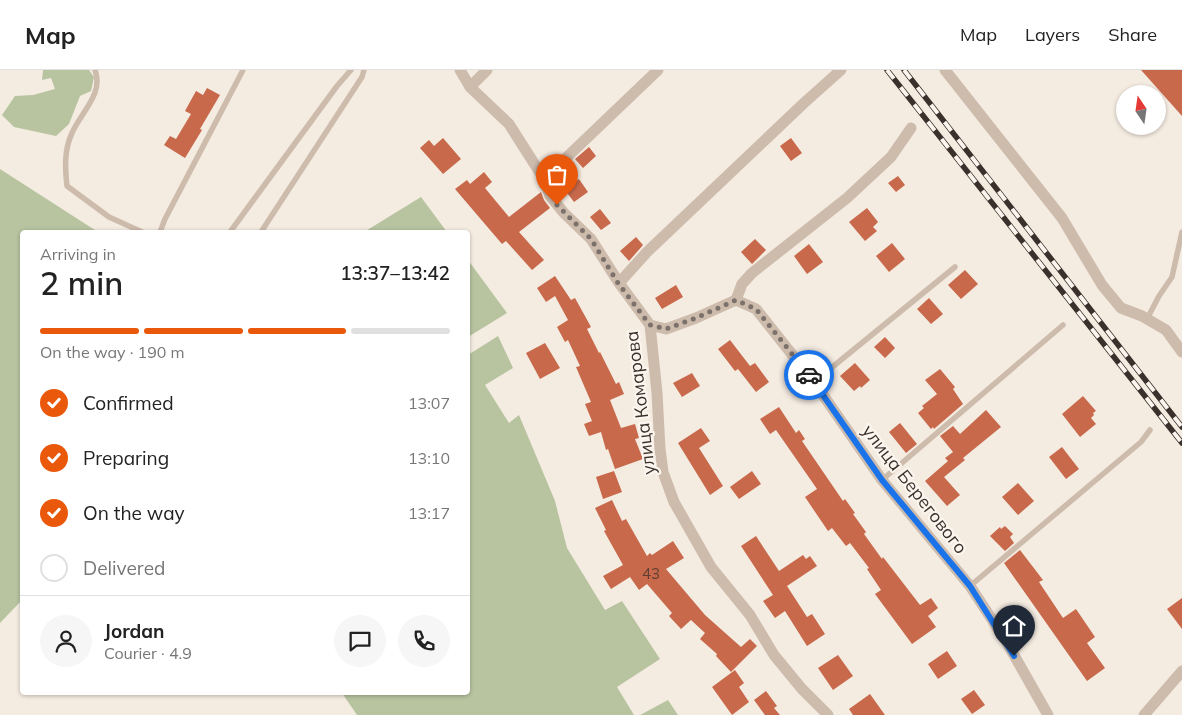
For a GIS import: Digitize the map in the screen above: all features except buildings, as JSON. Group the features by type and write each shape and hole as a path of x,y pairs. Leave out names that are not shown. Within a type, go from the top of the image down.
{"street":[{"name":"улица Комарова","path":"460,70 470,87 509,124 544,179 550,196 564,213 591,239 618,283 650,325 657,393 660,450 664,472 674,502 711,567 750,616 774,655 802,689 828,715"},
{"path":"470,87 487,70"},
{"path":"544,179 658,70"},
{"path":"618,283 647,252 841,70"},
{"path":"945,70 1062,218 1102,285 1121,308 1147,319 1166,330 1182,352"},
{"path":"650,325 666,329 736,300 742,284 752,273 847,198 891,158 911,128"},
{"name":"улица Берегового","path":"736,300 756,309 814,382 882,480 970,586 1006,641 1048,715"},
{"path":"1144,715 1182,671"}],"lane":[{"path":"95,70 98,85 90,103 72,133 64,164 67,186 109,217 138,230"},
{"path":"161,230 243,70"},
{"path":"231,230 336,86 351,70"},
{"path":"262,230 362,77 364,70"},
{"path":"1147,319 1159,296 1172,278 1182,232"},
{"path":"814,382 955,267"},
{"path":"882,480 1063,325"},
{"path":"970,586 1140,442 1150,430"}],"green space":[{"path":"43,70 89,70 94,77 91,91 80,96 69,124 56,136 14,127 2,115 15,96 33,95 55,89 51,78 42,80"},
{"path":"0,169 95,230 20,230 20,602 0,623"},
{"path":"421,197 446,230 367,230"},
{"path":"470,263 507,313 470,336"},
{"path":"498,336 513,368 485,385 509,423 519,415 555,501 567,548 605,610 622,601 660,659 617,687 634,715 357,715 343,695 470,695 470,354"},
{"path":"668,700 678,715 640,715"}],"railway":[{"path":"887,70 1182,443"},
{"path":"904,70 1182,427"}],"way so far":[{"path":"557,205 591,239 618,283 650,325 666,329 736,300 756,309 809,375"}],"route":[{"path":"809,375 882,480 970,586 1014,656"}]}
